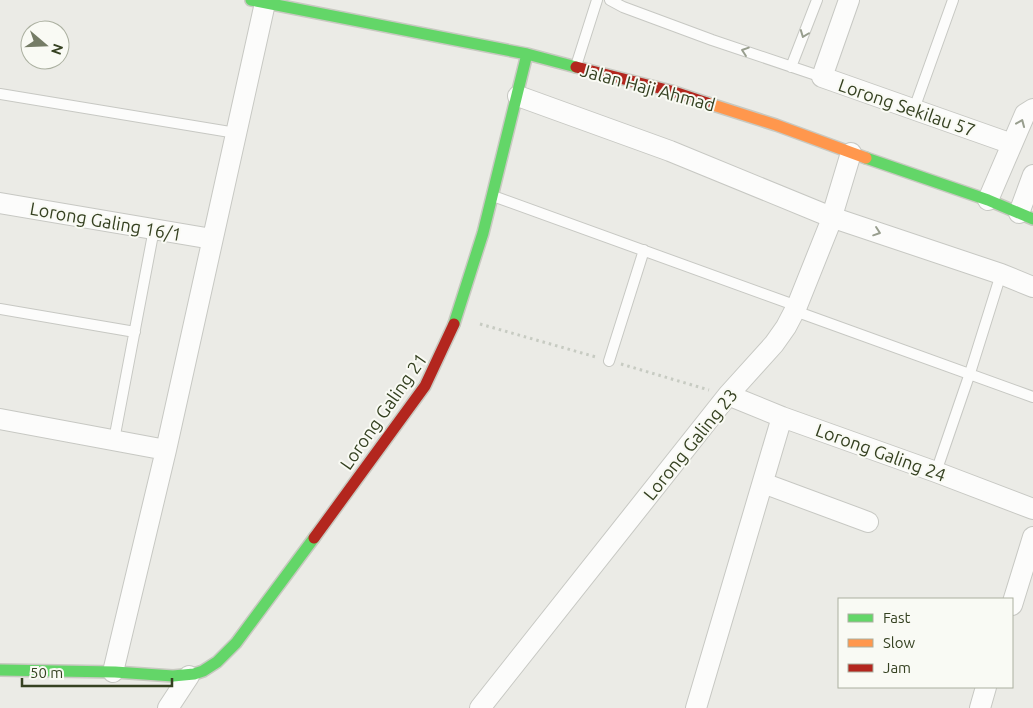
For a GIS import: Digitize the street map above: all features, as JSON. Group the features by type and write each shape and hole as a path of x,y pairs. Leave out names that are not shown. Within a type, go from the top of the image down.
{"street":[{"name":"Lorong Sekilau 57","path":"849,0 822,77 1012,144"},
{"name":"Jalan Haji Ahmad","path":"258,1 527,54 671,91 776,125 850,153 988,200 1026,216"},
{"path":"113,672 166,450 236,133 258,1"},
{"name":"Lorong Galing 21","path":"189,676 217,663 252,623 425,386 439,362 476,263 527,54"},
{"path":"518,96 670,151 784,196 831,217 1001,274 1033,287"},
{"path":"988,200 1025,114 1033,109"},
{"name":"Lorong Galing 23","path":"483,706 728,395 774,344 796,308 829,226 850,153"},
{"path":"1026,216 1033,175"},
{"name":"Lorong Galing 16/1","path":"0,203 212,239"},
{"name":"Lorong Galing 24","path":"728,395 782,417 1033,509"},
{"path":"696,708 782,417"},
{"path":"0,419 166,450"},
{"path":"763,483 868,522"},
{"path":"1013,602 1033,537"},
{"path":"0,670 113,672 189,676"},
{"path":"168,708 189,676"},
{"path":"980,708 986,688"}],"lane":[{"path":"576,67 596,0"},
{"path":"610,0 632,10 822,77"},
{"path":"791,67 817,0"},
{"path":"914,109 953,0"},
{"path":"0,94 236,133"},
{"path":"493,196 644,250 1033,397"},
{"path":"114,440 154,229"},
{"path":"609,361 644,250"},
{"path":"936,472 1001,274"},
{"path":"0,309 135,332"}],"path":[{"path":"457,317 728,395"}],"traffic: fast":[{"path":"251,0 527,54 576,67"},
{"path":"454,324 483,233 527,54"},
{"path":"866,158 988,200 1033,219"},
{"path":"0,670 115,672 173,676 203,671 217,662 236,643 314,538"}],"traffic: slow":[{"path":"707,103 776,125 866,158"}],"traffic: jam":[{"path":"576,67 671,91 707,103"},
{"path":"314,538 425,386 454,324"}]}
